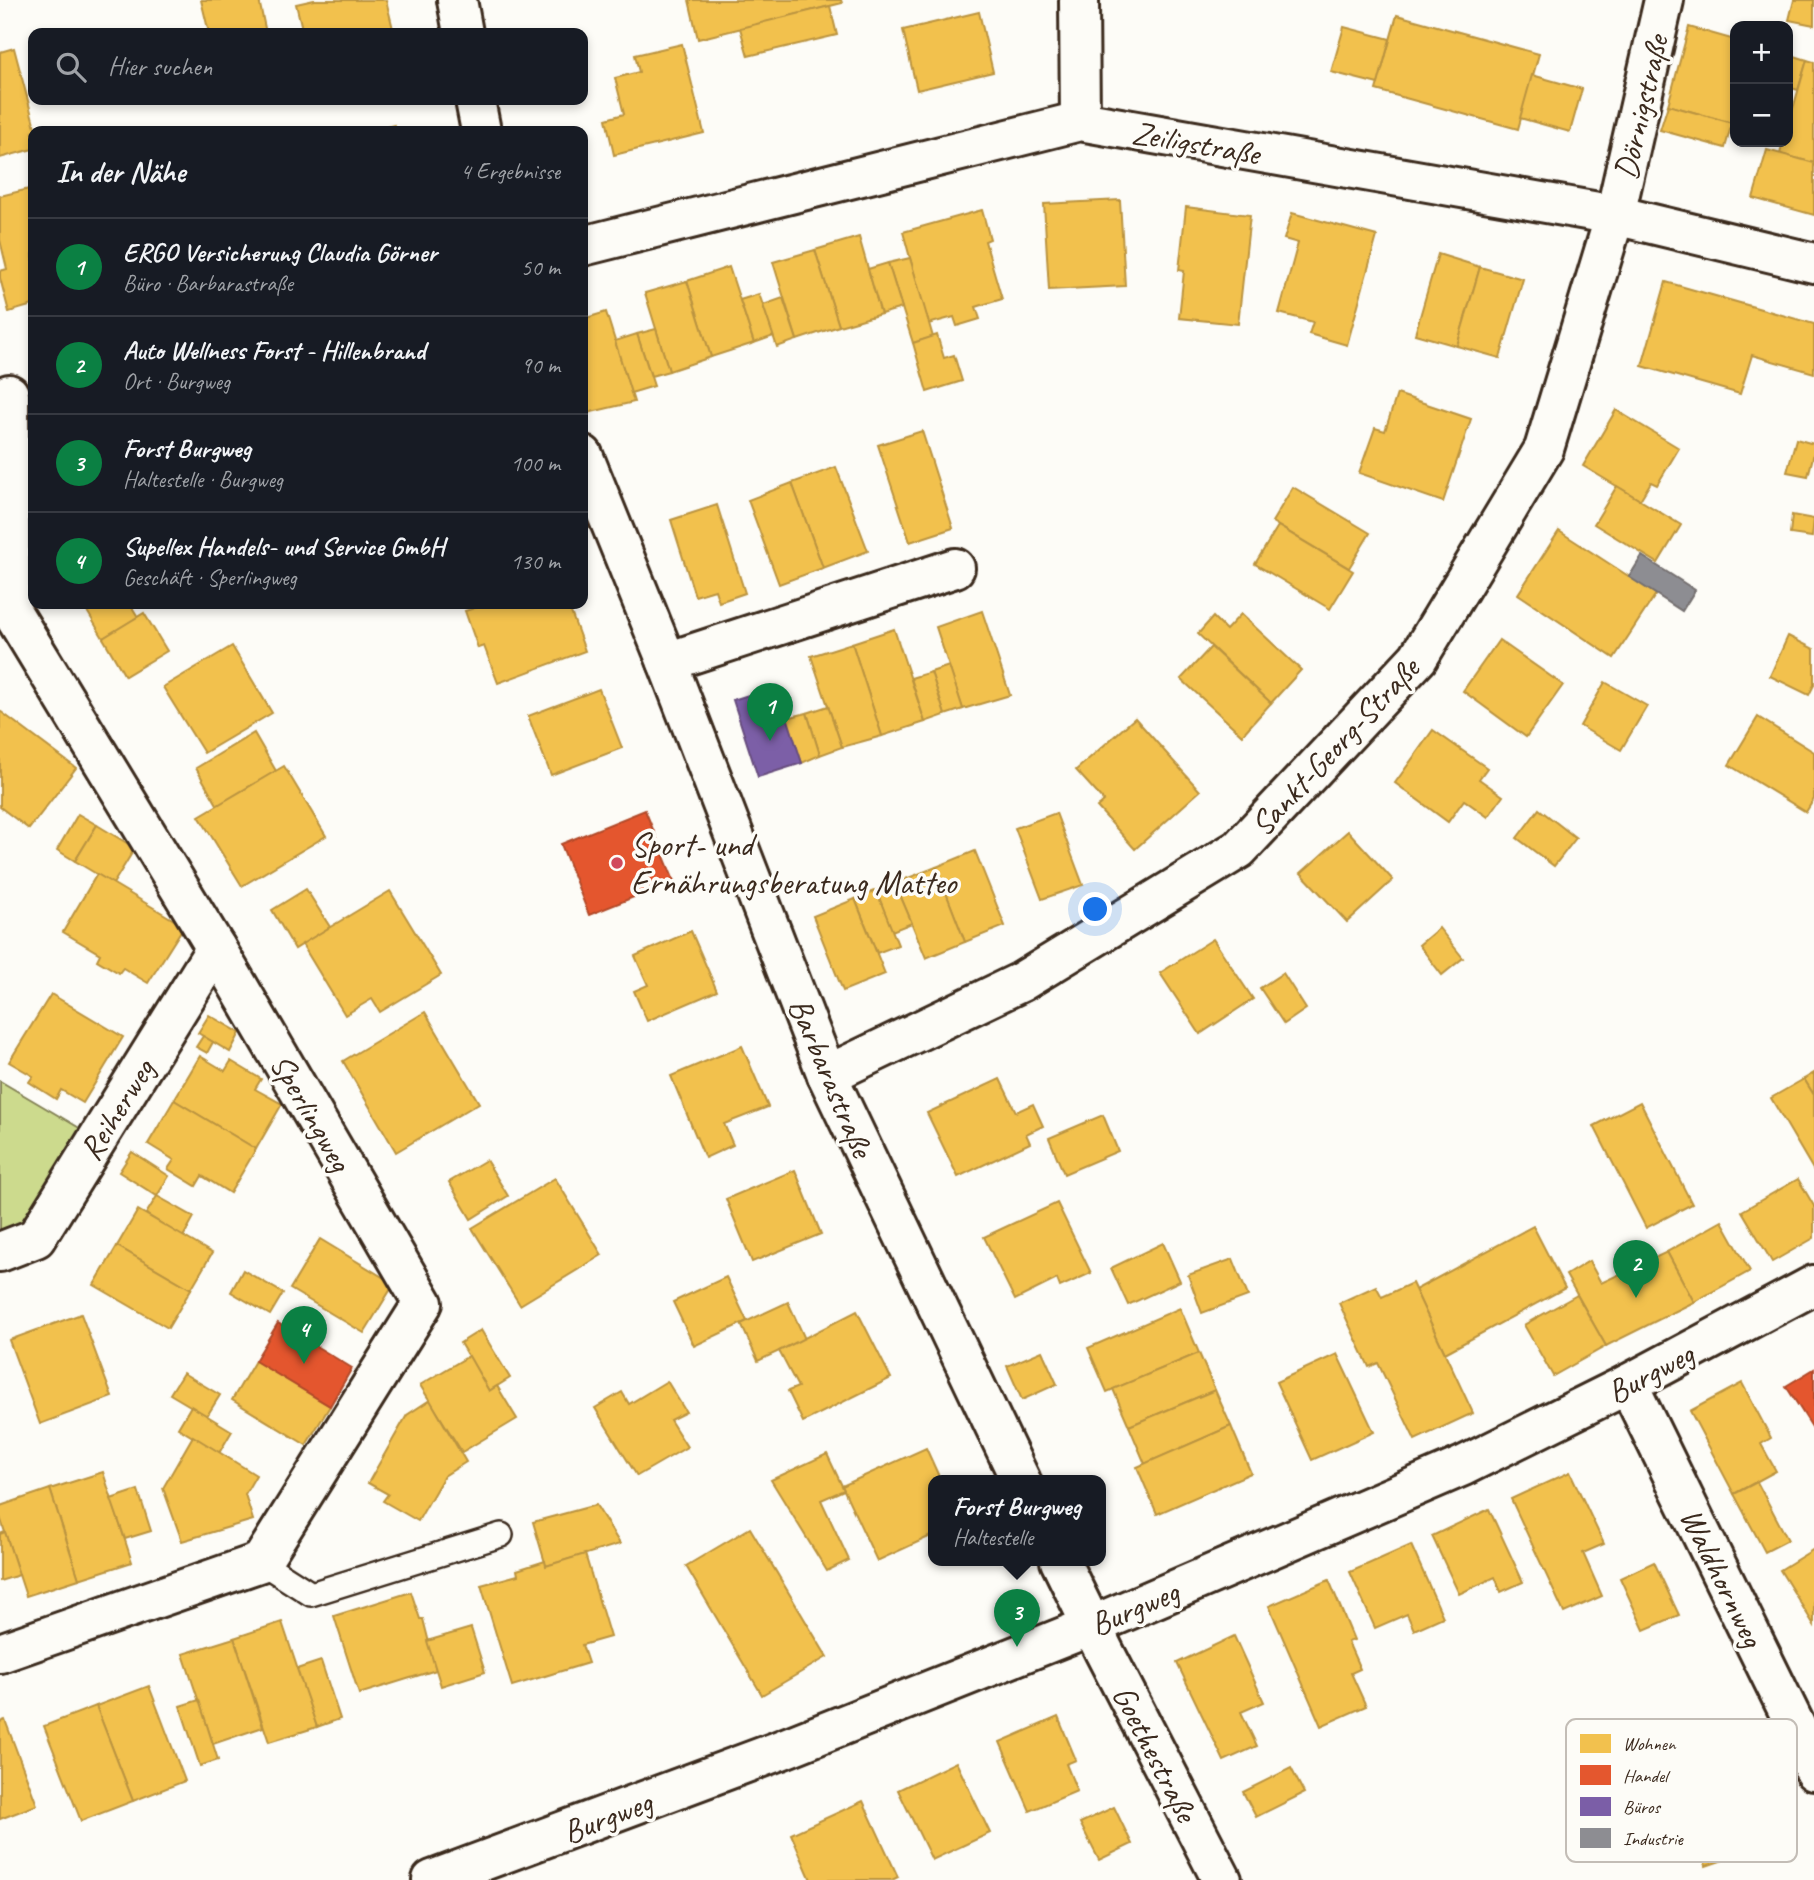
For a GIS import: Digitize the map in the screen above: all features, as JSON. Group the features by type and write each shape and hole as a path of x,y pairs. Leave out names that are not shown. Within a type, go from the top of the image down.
{"street":[{"path":"457,0 462,28"},
{"path":"1079,0 1080,121"},
{"name":"Dörnigstraße","path":"1615,215 1664,0"},
{"path":"476,105 480,126"},
{"name":"Zeiligstraße","path":"588,245 1080,121 1615,215 1814,263"},
{"name":"Sankt-Georg-Straße","path":"827,1075 1021,982 1238,849 1418,658 1544,449 1615,215"},
{"name":"Sperlingweg","path":"14,390 5,615 216,947 423,1303 261,1562"},
{"name":"Barbarastraße","path":"588,468 667,662 827,1075 1018,1475"},
{"path":"667,662 955,568"},
{"name":"Reiherweg","path":"0,1252 36,1238 216,947"},
{"name":"Burgweg","path":"432,1880 778,1751 1091,1626 1463,1466 1628,1384 1814,1285"},
{"name":"Waldhornweg","path":"1628,1384 1793,1719"},
{"path":"0,1653 261,1562"},
{"path":"1062,1566 1091,1626"},
{"name":"Goethestraße","path":"1091,1626 1222,1880"},
{"name":"Waldhornweg","path":"1797,1727 1814,1771"}],"lane":[{"path":"261,1562 311,1594 501,1535"}],"green space":[{"path":"0,1081 88,1133 26,1227 0,1234"}],"building: Wohnen":[{"path":"201,0 259,0 265,28 208,28"},
{"path":"314,0 386,0 393,28 302,28 296,4"},
{"path":"689,0 841,0 842,3 698,39"},
{"path":"1794,0 1814,0 1814,25 1789,20"},
{"path":"830,6 837,35 748,56 740,28"},
{"path":"979,12 993,72 917,90 903,30"},
{"path":"1397,15 1539,54 1518,129 1376,90"},
{"path":"1344,27 1390,39 1378,84 1331,72"},
{"path":"1689,27 1730,39 1730,122 1668,105"},
{"path":"682,44 704,133 614,155 606,119 624,114 615,78 639,72 635,55"},
{"path":"14,48 35,126 28,126 28,150 0,158 0,52"},
{"path":"1793,56 1807,60 1798,90 1793,88"},
{"path":"1807,60 1814,62 1814,163 1780,154 1782,147 1793,147 1793,109"},
{"path":"1532,75 1582,89 1570,132 1520,118"},
{"path":"1668,105 1730,122 1725,148 1660,130"},
{"path":"1767,150 1814,163 1814,215 1753,198"},
{"path":"28,189 28,306 9,312 0,278 0,271 7,269 0,240 0,196"},
{"path":"1120,200 1125,286 1049,290 1044,204"},
{"path":"1186,207 1250,215 1238,324 1179,318 1184,271 1179,270"},
{"path":"982,210 990,239 985,241 1002,299 976,307 980,319 957,326 954,317 928,324 903,232"},
{"path":"1292,213 1377,236 1347,345 1309,334 1313,322 1279,313 1298,243 1284,239"},
{"path":"859,237 881,314 839,326 815,250"},
{"path":"815,250 839,326 797,340 773,262"},
{"path":"1438,254 1480,267 1457,346 1415,334"},
{"path":"910,258 933,337 913,343 888,263"},
{"path":"888,263 902,308 881,314 868,269"},
{"path":"729,267 754,343 711,357 687,281"},
{"path":"1480,267 1523,279 1500,358 1457,346"},
{"path":"687,281 711,357 669,371 645,293"},
{"path":"1666,282 1814,324 1814,373 1752,355 1740,394 1642,366"},
{"path":"759,294 774,336 754,343 740,300"},
{"path":"783,298 797,340 777,347 763,305"},
{"path":"606,312 634,402 588,413 588,317"},
{"path":"656,329 669,371 651,376 637,334"},
{"path":"637,334 654,386 631,393 615,341"},
{"path":"937,335 944,358 954,355 962,381 927,392 913,343"},
{"path":"1397,394 1471,419 1443,502 1359,473 1375,428 1385,431"},
{"path":"1616,410 1679,448 1657,485 1651,482 1640,500 1583,466"},
{"path":"922,431 953,528 910,542 878,445"},
{"path":"1796,439 1814,444 1808,476 1787,472"},
{"path":"836,467 868,551 823,568 792,483"},
{"path":"792,483 823,568 779,584 748,500"},
{"path":"1617,486 1681,525 1658,563 1594,524"},
{"path":"1293,487 1370,533 1349,568 1272,522"},
{"path":"717,505 745,593 719,602 715,590 695,596 671,520"},
{"path":"1792,515 1814,519 1812,537 1790,534"},
{"path":"1278,526 1353,571 1330,609 1255,564"},
{"path":"1559,531 1656,594 1614,658 1518,594"},
{"path":"86,609 133,609 138,617 103,638"},
{"path":"570,609 585,651 498,683 484,646 478,648 465,611"},
{"path":"982,611 1010,695 963,709 936,627"},
{"path":"144,613 167,651 125,676 103,638"},
{"path":"1241,614 1301,670 1271,703 1198,634 1213,617 1226,630"},
{"path":"894,629 925,722 882,736 852,643"},
{"path":"1788,636 1814,649 1814,685 1809,695 1770,676"},
{"path":"1499,640 1563,685 1526,737 1463,691"},
{"path":"852,643 882,736 842,747 811,656"},
{"path":"232,646 272,713 204,753 163,687"},
{"path":"1211,647 1271,703 1242,735 1181,679"},
{"path":"949,666 963,709 945,715 931,672"},
{"path":"931,672 945,715 925,722 911,678"},
{"path":"1605,682 1647,706 1621,750 1580,726"},
{"path":"599,689 622,748 551,775 528,716"},
{"path":"828,706 842,747 820,755 807,713"},
{"path":"0,711 76,768 29,829 0,807"},
{"path":"807,713 820,755 802,763 787,718"},
{"path":"1758,717 1814,752 1814,799 1806,812 1729,765"},
{"path":"1135,718 1200,791 1135,849 1097,807 1104,801 1076,770"},
{"path":"1433,730 1487,768 1479,779 1503,796 1488,817 1464,800 1448,822 1395,783"},
{"path":"254,733 276,771 218,806 196,768"},
{"path":"284,766 326,836 242,886 199,816"},
{"path":"1539,809 1576,838 1554,866 1517,838"},
{"path":"1056,813 1083,885 1042,899 1015,828"},
{"path":"78,814 97,825 75,861 57,850"},
{"path":"97,825 135,848 113,884 75,861"},
{"path":"1348,831 1393,880 1347,922 1301,873"},
{"path":"975,851 1005,926 965,942 936,867"},
{"path":"936,867 965,942 926,958 895,883"},
{"path":"97,874 184,926 148,983 123,968 119,973 97,960 100,954 63,932"},
{"path":"895,883 912,923 892,931 876,890"},
{"path":"306,889 330,927 295,949 272,910"},
{"path":"876,890 898,945 877,953 855,899"},
{"path":"390,891 441,975 380,1012 372,999 345,1015 302,944"},
{"path":"855,899 885,974 843,991 813,916"},
{"path":"1439,928 1463,958 1442,975 1419,945"},
{"path":"691,931 717,991 647,1021 634,991 648,985 635,956"},
{"path":"1213,939 1253,999 1200,1034 1160,973"},
{"path":"1283,973 1306,1009 1284,1024 1260,988"},
{"path":"51,994 123,1037 83,1103 61,1090 56,1099 29,1082 33,1076 9,1062"},
{"path":"425,1012 479,1103 396,1152 343,1061"},
{"path":"209,1015 240,1033 230,1052 198,1033"},
{"path":"203,1036 213,1042 207,1053 196,1047"},
{"path":"742,1046 768,1107 724,1124 733,1145 705,1158 671,1076"},
{"path":"200,1056 225,1071 231,1061 261,1079 255,1089 282,1104 256,1149 174,1100"},
{"path":"1814,1073 1814,1095 1804,1079"},
{"path":"1000,1079 1016,1112 1033,1104 1043,1126 1026,1134 1030,1143 958,1177 927,1113"},
{"path":"1804,1079 1814,1095 1814,1171 1771,1098"},
{"path":"174,1100 256,1149 230,1193 202,1176 196,1186 168,1169 174,1160 148,1144"},
{"path":"1640,1102 1692,1204 1646,1228 1594,1126"},
{"path":"1103,1115 1118,1151 1064,1174 1049,1138"},
{"path":"132,1152 169,1176 157,1196 119,1172"},
{"path":"486,1160 508,1196 471,1219 449,1182"},
{"path":"795,1170 821,1234 752,1262 726,1199"},
{"path":"555,1178 602,1255 520,1305 472,1228"},
{"path":"1798,1179 1814,1206 1814,1238 1772,1262 1742,1211"},
{"path":"157,1196 194,1217 183,1237 146,1214"},
{"path":"1057,1203 1091,1273 1060,1287 1057,1279 1015,1300 984,1237"},
{"path":"138,1210 212,1253 191,1289 117,1246"},
{"path":"1722,1221 1750,1271 1694,1302 1667,1252"},
{"path":"1533,1226 1565,1288 1445,1353 1415,1290"},
{"path":"320,1239 394,1284 364,1333 290,1289"},
{"path":"1163,1243 1180,1281 1128,1305 1111,1268"},
{"path":"117,1246 191,1289 168,1328 94,1285"},
{"path":"1667,1252 1694,1302 1606,1346 1566,1275 1589,1261 1601,1283"},
{"path":"1233,1259 1248,1296 1202,1313 1188,1275"},
{"path":"243,1270 283,1293 270,1315 231,1292"},
{"path":"726,1277 747,1321 694,1346 673,1302"},
{"path":"1412,1283 1473,1413 1415,1440 1378,1363 1369,1367 1339,1303 1376,1286 1382,1297"},
{"path":"1577,1295 1606,1346 1553,1376 1524,1325"},
{"path":"788,1302 805,1339 758,1361 741,1324"},
{"path":"1180,1308 1199,1353 1107,1392 1088,1348"},
{"path":"857,1311 891,1378 803,1422 788,1391 798,1387 779,1351"},
{"path":"81,1314 112,1397 40,1424 9,1340"},
{"path":"481,1330 510,1378 489,1391 460,1343"},
{"path":"1042,1351 1057,1384 1022,1400 1007,1366"},
{"path":"1199,1353 1215,1390 1129,1426 1113,1389"},
{"path":"1337,1354 1374,1432 1312,1460 1276,1382"},
{"path":"469,1356 489,1391 497,1386 517,1419 462,1452 420,1385"},
{"path":"255,1361 330,1406 306,1445 232,1400"},
{"path":"183,1373 220,1395 207,1416 170,1394"},
{"path":"667,1381 686,1412 670,1420 687,1447 637,1476 595,1408 622,1392 629,1404"},
{"path":"1742,1383 1771,1438 1761,1444 1776,1471 1734,1494 1690,1411"},
{"path":"1215,1390 1231,1426 1145,1464 1129,1426"},
{"path":"430,1400 466,1462 444,1476 418,1521 383,1501 388,1494 368,1483 407,1415"},
{"path":"191,1406 232,1431 219,1453 178,1428"},
{"path":"1231,1426 1251,1473 1157,1514 1137,1467"},
{"path":"193,1436 256,1475 245,1494 253,1520 182,1541 163,1488"},
{"path":"926,1448 938,1475 928,1475 928,1537 877,1561 842,1486"},
{"path":"827,1454 844,1490 821,1500 849,1560 827,1571 771,1480"},
{"path":"103,1472 132,1562 79,1579 50,1489"},
{"path":"1570,1472 1604,1544 1583,1553 1602,1596 1564,1613 1511,1499"},
{"path":"1757,1482 1788,1540 1765,1552 1734,1494"},
{"path":"50,1489 79,1579 26,1596 0,1517 0,1506"},
{"path":"138,1490 151,1531 125,1539 111,1499"},
{"path":"596,1505 620,1544 546,1566 533,1522"},
{"path":"1489,1509 1523,1582 1501,1592 1495,1577 1459,1594 1432,1536"},
{"path":"750,1528 827,1657 762,1695 686,1566"},
{"path":"5,1532 19,1575 0,1581 0,1534"},
{"path":"1411,1545 1443,1617 1414,1630 1407,1614 1375,1628 1350,1572"},
{"path":"1814,1549 1814,1625 1780,1570"},
{"path":"585,1554 610,1637 582,1645 588,1663 512,1686 481,1585 518,1575 517,1570 545,1561 546,1566"},
{"path":"1654,1562 1679,1615 1644,1630 1620,1578"},
{"path":"1329,1580 1354,1640 1348,1642 1360,1669 1351,1673 1366,1706 1321,1726 1269,1606"},
{"path":"411,1592 420,1619 423,1619 436,1670 359,1694 334,1616"},
{"path":"282,1622 317,1727 269,1742 234,1638"},
{"path":"471,1628 485,1672 441,1686 427,1641"},
{"path":"1234,1636 1264,1702 1241,1712 1257,1746 1224,1761 1177,1663"},
{"path":"234,1638 263,1727 213,1744 183,1654"},
{"path":"321,1661 340,1719 317,1727 297,1669"},
{"path":"149,1686 185,1781 133,1801 96,1706"},
{"path":"199,1700 218,1760 200,1766 180,1706"},
{"path":"96,1706 133,1801 81,1821 44,1726"},
{"path":"1058,1717 1076,1760 1066,1764 1077,1791 1030,1811 1000,1742"},
{"path":"5,1720 37,1805 0,1819 0,1722"},
{"path":"956,1762 990,1833 932,1860 898,1790"},
{"path":"1291,1768 1304,1793 1256,1817 1243,1792"},
{"path":"863,1801 898,1877 892,1880 811,1880 791,1834"},
{"path":"1114,1807 1132,1844 1099,1860 1080,1823"}],"building: Handel":[{"name":"Sport- und Ernährungsberatung Matteo","path":"645,810 674,881 589,915 561,844"},
{"path":"278,1323 352,1368 330,1406 255,1361"},
{"path":"1814,1369 1814,1430 1786,1386"}],"building: Büros":[{"path":"777,686 802,763 758,777 733,700"}],"building: Industrie":[{"path":"1642,556 1695,590 1682,611 1629,577"}],"place":[{"name":"ERGO Versicherung Claudia Görner","path":"770,741"},
{"name":"Sport- und Ernährungsberatung Matteo","path":"617,863"},
{"name":"Auto Wellness Forst - Hillenbrand","path":"1636,1298"},
{"name":"Supellex Handels- und Service GmbH","path":"304,1364"},
{"name":"Forst Burgweg","path":"1017,1647"}]}
